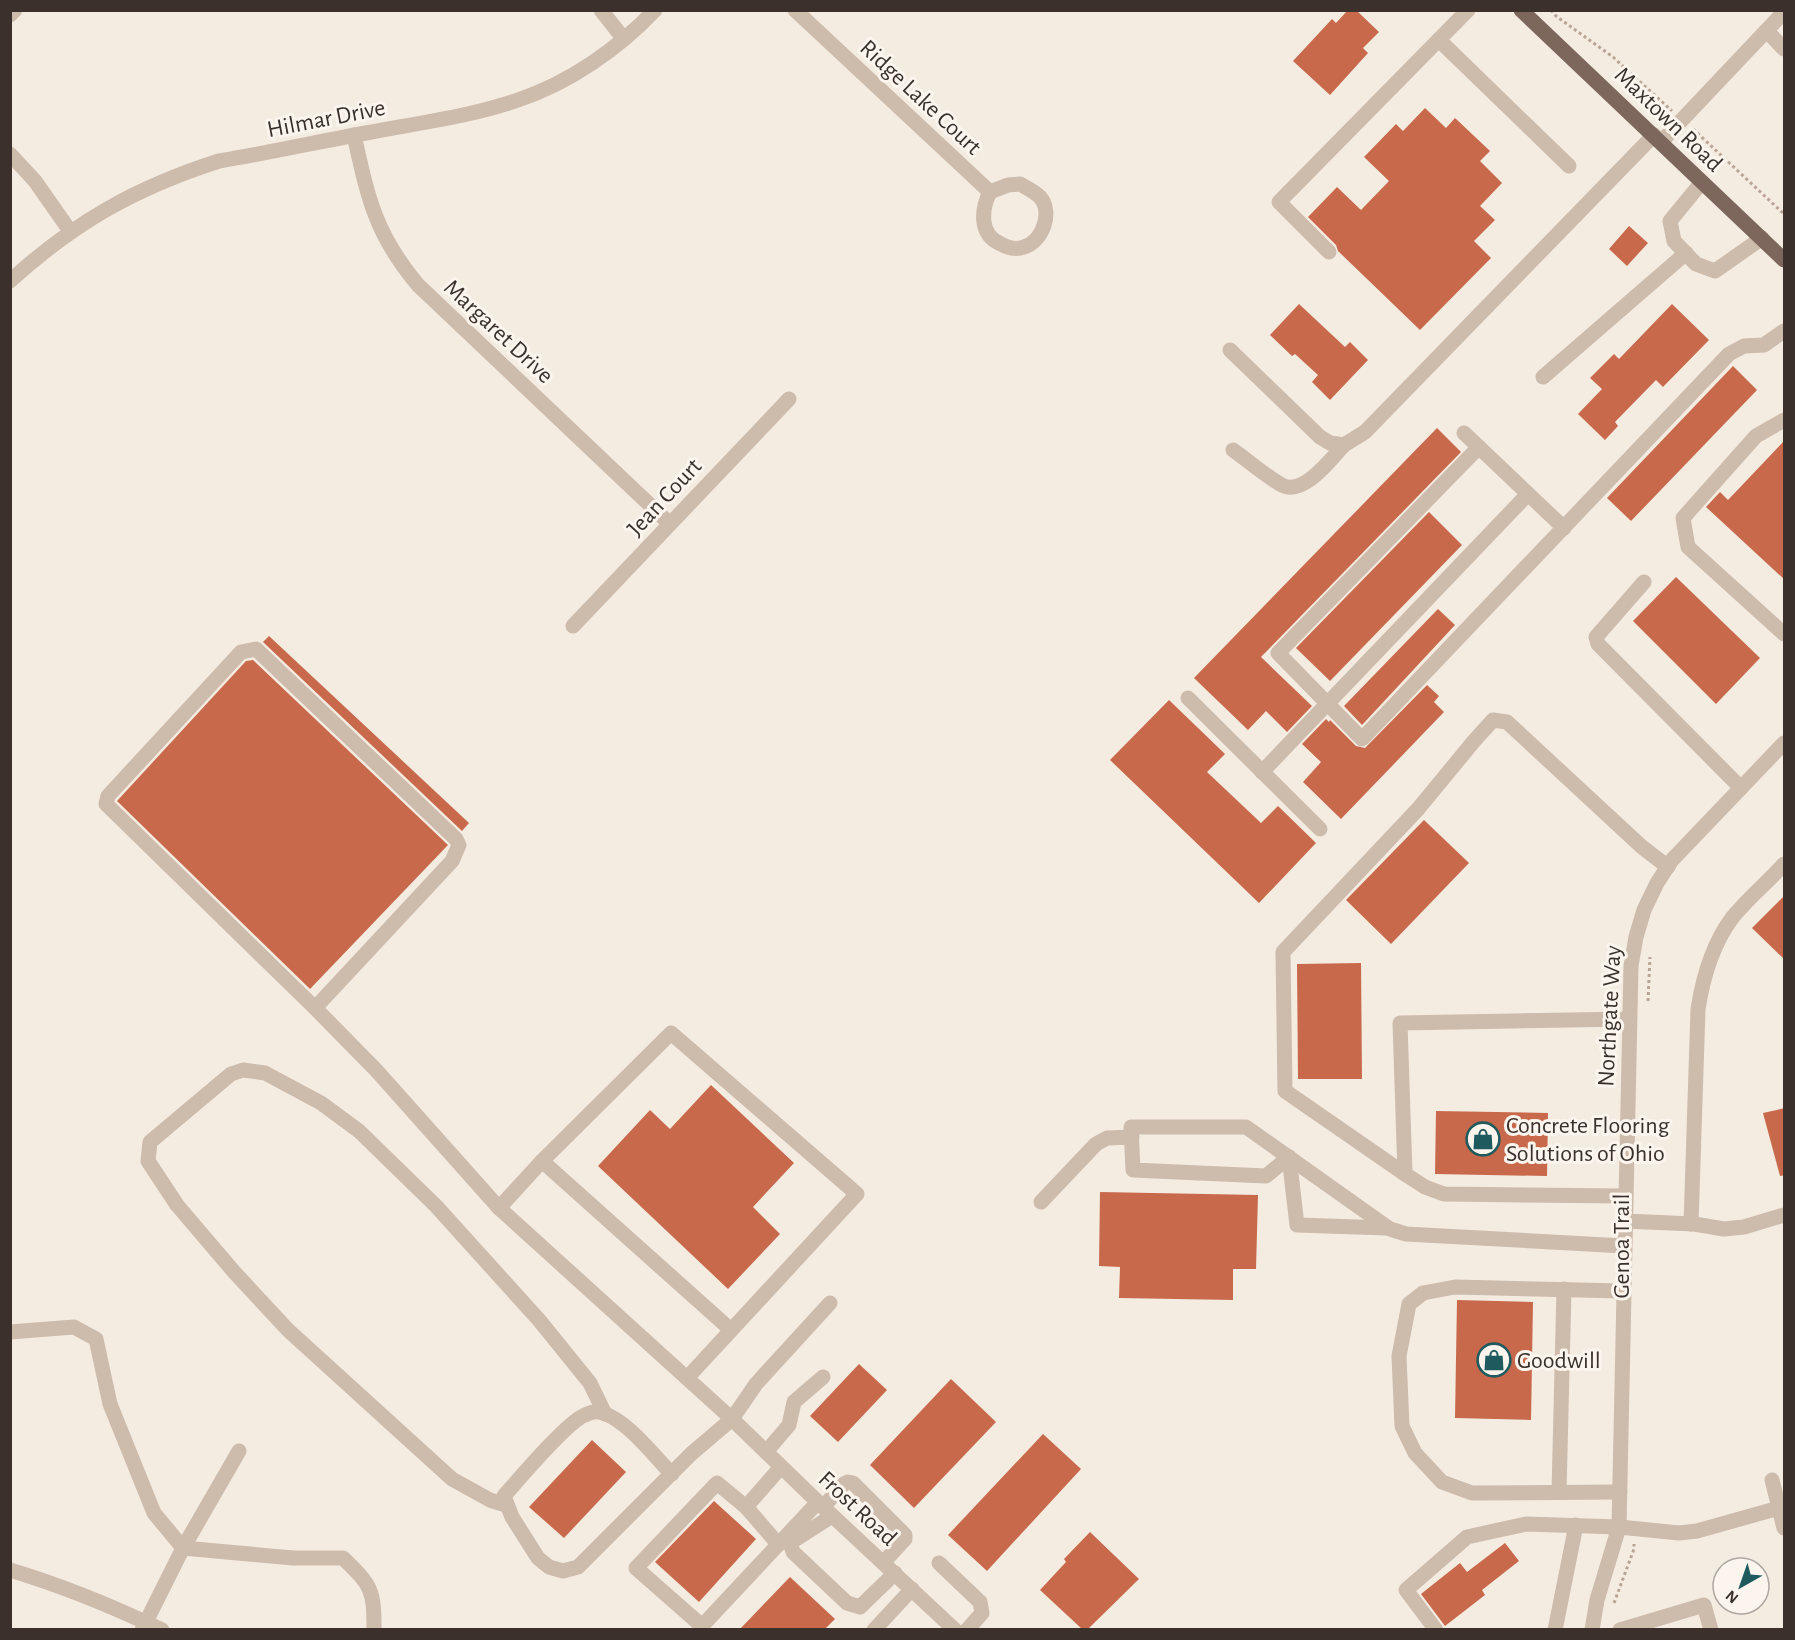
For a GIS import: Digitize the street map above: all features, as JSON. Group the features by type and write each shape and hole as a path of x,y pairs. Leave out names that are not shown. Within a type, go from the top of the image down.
{"main road":[{"name":"Maxtown Road","path":"1521,10 1785,260"}],"street":[{"path":"10,15 15,10"},
{"path":"601,10 623,38"},
{"name":"Hilmar Drive","path":"10,281 70,231 114,204 180,174 219,161 471,113 521,99 589,64 654,10"},
{"name":"Ridge Lake Court","path":"795,10 990,192"},
{"path":"1329,252 1279,202 1468,10"},
{"path":"1233,450 1284,487 1296,487 1311,480 1344,446 1365,432 1785,12"},
{"path":"1767,31 1785,49"},
{"path":"1439,40 1569,166"},
{"name":"Margaret Drive","path":"354,135 375,217 386,242 400,264 418,285 670,524"},
{"path":"10,154 35,181 70,231"},
{"path":"1702,182 1670,221 1674,241 1696,264 1715,271 1762,238"},
{"path":"1020,184 1041,198 1046,210 1045,223 1040,234 1023,248 1010,248 997,243 988,235 984,224 983,211 990,192 1008,185 1020,184"},
{"path":"1543,377 1686,253"},
{"path":"1479,447 1278,653 1362,739 1729,354 1744,346 1764,345 1785,331"},
{"path":"1230,350 1320,437 1330,443 1344,446"},
{"name":"Jean Court","path":"573,627 789,399"},
{"path":"1785,420 1756,436 1683,518 1688,547 1785,634"},
{"path":"1464,433 1564,528"},
{"path":"1262,772 1528,494"},
{"path":"1644,582 1596,637 1598,644 1741,788"},
{"name":"Frost Road","path":"315,1008 452,861 459,844 255,649 248,650 241,652 108,796 106,804 315,1008 399,1096 499,1208 732,1419 955,1629"},
{"path":"1188,698 1320,829"},
{"path":"1625,1196 1444,1194 1425,1187 1285,1091 1283,952 1418,809 1493,720 1508,722 1642,847 1668,867"},
{"name":"Northgate Way","path":"1592,1629 1597,1600 1619,1527 1629,1018 1631,966 1636,937 1644,910 1657,883 1668,867 1689,841 1785,743"},
{"path":"1691,1224 1698,1009 1702,982 1711,957 1732,918 1785,864"},
{"path":"1405,1174 1400,1023 1629,1018"},
{"path":"499,1208 542,1161 671,1033 856,1194 687,1378"},
{"path":"506,1505 490,1500 452,1479 288,1330 177,1205 148,1161 150,1142 231,1074 243,1070 265,1072 321,1103 359,1131 443,1214 539,1320 590,1383 605,1414"},
{"path":"1288,1158 1266,1176 1133,1170 1131,1127 1246,1127 1390,1228 1406,1234 1624,1246"},
{"path":"1041,1202 1096,1144 1107,1138 1132,1137"},
{"path":"1288,1158 1297,1225 1390,1228"},
{"path":"542,1161 731,1330"},
{"path":"1624,1221 1691,1224 1724,1229 1744,1227 1785,1215"},
{"path":"1620,1492 1472,1492 1442,1482 1415,1454 1402,1426 1399,1356 1409,1304 1424,1293 1455,1287 1623,1291"},
{"path":"1560,1492 1564,1289"},
{"path":"672,1474 623,1424 597,1412 584,1415 568,1428 504,1496 506,1505 538,1558 549,1567 563,1570 578,1568 672,1474 732,1419 756,1384 830,1303"},
{"path":"10,1332 74,1328 96,1339 110,1404 154,1513 183,1548 293,1558 343,1558 365,1579 374,1601 374,1629"},
{"path":"766,1452 789,1425 794,1402 822,1377"},
{"path":"143,1625 183,1548 239,1451"},
{"path":"746,1507 781,1467"},
{"path":"1772,1480 1785,1528"},
{"path":"778,1544 746,1507 717,1483 636,1568 702,1626 778,1544 824,1508"},
{"path":"853,1483 905,1535 889,1568 860,1607 847,1603 793,1552 790,1543 844,1484 853,1483"},
{"path":"1436,1629 1406,1590 1467,1537 1526,1524 1619,1527 1678,1533 1697,1531 1779,1508"},
{"path":"1555,1629 1576,1525"},
{"path":"939,1563 980,1602 982,1613 967,1629"},
{"path":"10,1570 60,1585 109,1604 143,1625 162,1629"},
{"path":"874,1629 912,1589"},
{"path":"1630,1628 1704,1605 1711,1629"}],"path":[{"path":"1647,1012 1650,953"},
{"path":"1614,1605 1634,1549 1635,1529"}],"building":[{"path":"1348,10 1356,10 1379,32 1363,48 1368,53 1330,95 1293,61 1332,19 1336,23"},
{"path":"1425,108 1446,128 1455,118 1490,151 1480,161 1502,183 1480,206 1495,220 1474,241 1491,258 1420,330 1338,251 1336,245 1308,217 1337,187 1361,210 1389,181 1364,157 1396,124 1403,131"},
{"path":"1629,226 1648,243 1627,266 1609,249"},
{"path":"1299,304 1345,347 1350,342 1368,360 1330,400 1312,382 1318,375 1295,354 1292,356 1270,335"},
{"path":"1672,304 1709,340 1663,387 1656,380 1615,422 1618,426 1605,440 1578,414 1602,389 1590,378 1614,354 1619,359"},
{"path":"1733,366 1757,390 1631,521 1607,498"},
{"path":"1437,428 1461,452 1261,657 1312,706 1287,732 1266,711 1248,730 1194,678"},
{"path":"1785,440 1785,580 1706,507 1720,492 1728,500"},
{"path":"1429,512 1462,545 1330,681 1296,648"},
{"path":"1676,577 1760,658 1716,704 1633,621"},
{"path":"1438,609 1455,625 1362,725 1344,706"},
{"path":"269,636 469,823 462,831 263,642"},
{"path":"253,660 448,845 310,989 117,801 246,661"},
{"path":"1427,685 1439,696 1434,702 1444,712 1341,819 1303,782 1321,762 1302,744 1326,719 1329,722 1330,720 1356,746 1365,748"},
{"path":"1169,700 1225,754 1207,772 1261,823 1278,806 1316,843 1259,903 1110,760"},
{"path":"1424,820 1469,863 1391,944 1346,900"},
{"path":"1785,895 1785,960 1752,928"},
{"path":"1361,963 1362,1079 1298,1079 1297,964"},
{"path":"711,1085 794,1163 753,1207 780,1234 728,1289 598,1166 650,1110 670,1129"},
{"path":"1785,1108 1785,1175 1780,1176 1763,1113"},
{"path":"1436,1111 1548,1113 1547,1176 1435,1174"},
{"path":"1100,1192 1258,1195 1256,1269 1233,1269 1233,1300 1119,1298 1120,1267 1099,1266"},
{"name":"Goodwill","path":"1457,1300 1533,1302 1531,1420 1455,1418"},
{"path":"859,1364 887,1390 838,1442 810,1416"},
{"path":"951,1379 996,1422 914,1508 870,1465"},
{"path":"1043,1434 1081,1469 987,1571 948,1535"},
{"path":"592,1440 626,1472 564,1538 529,1507"},
{"path":"714,1501 756,1539 699,1602 655,1562"},
{"path":"1090,1532 1139,1579 1088,1629 1082,1629 1040,1590 1066,1562 1064,1559"},
{"path":"1505,1543 1519,1561 1482,1590 1485,1595 1445,1626 1421,1594 1460,1563 1467,1572"},
{"path":"790,1577 835,1619 825,1629 740,1629"}],"place":[{"name":"Concrete Flooring Solutions of Ohio","path":"1483,1139"},
{"name":"Goodwill","path":"1494,1360"}]}
